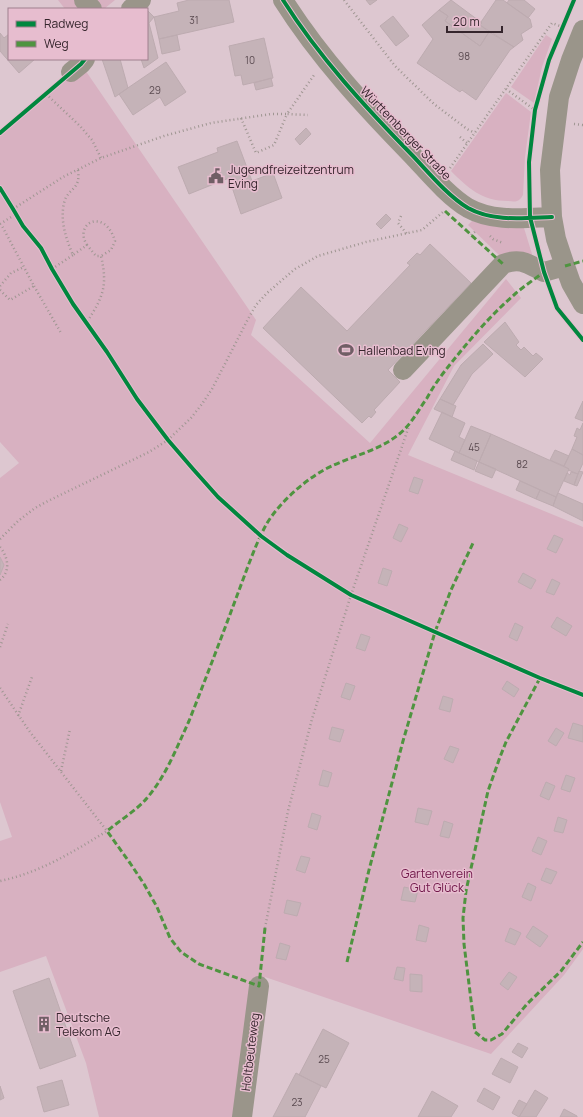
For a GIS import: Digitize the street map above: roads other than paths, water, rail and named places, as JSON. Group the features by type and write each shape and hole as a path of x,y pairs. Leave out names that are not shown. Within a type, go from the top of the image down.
{"street":[{"path":"84,0 91,8"},
{"path":"132,8 142,0"},
{"name":"Württemberger Straße","path":"283,0 296,21 374,117 439,184 457,199 469,208 485,214 505,218 552,216"},
{"path":"582,32 571,60 560,97 550,162 552,216 556,239 572,283 583,304"},
{"path":"403,370 503,264 510,261 523,261 544,272 565,266"},
{"name":"Holtbeuteweg","path":"242,1117 259,986"}],"place":[{"name":"Jugendfreizeitzentrum Eving","path":"216,176"},
{"name":"Hallenbad Eving","path":"346,350"},
{"name":"Deutsche Telekom AG","path":"44,1024"}],"park label":[{"name":"Gartenverein Gut Glück","path":"437,880"}]}
